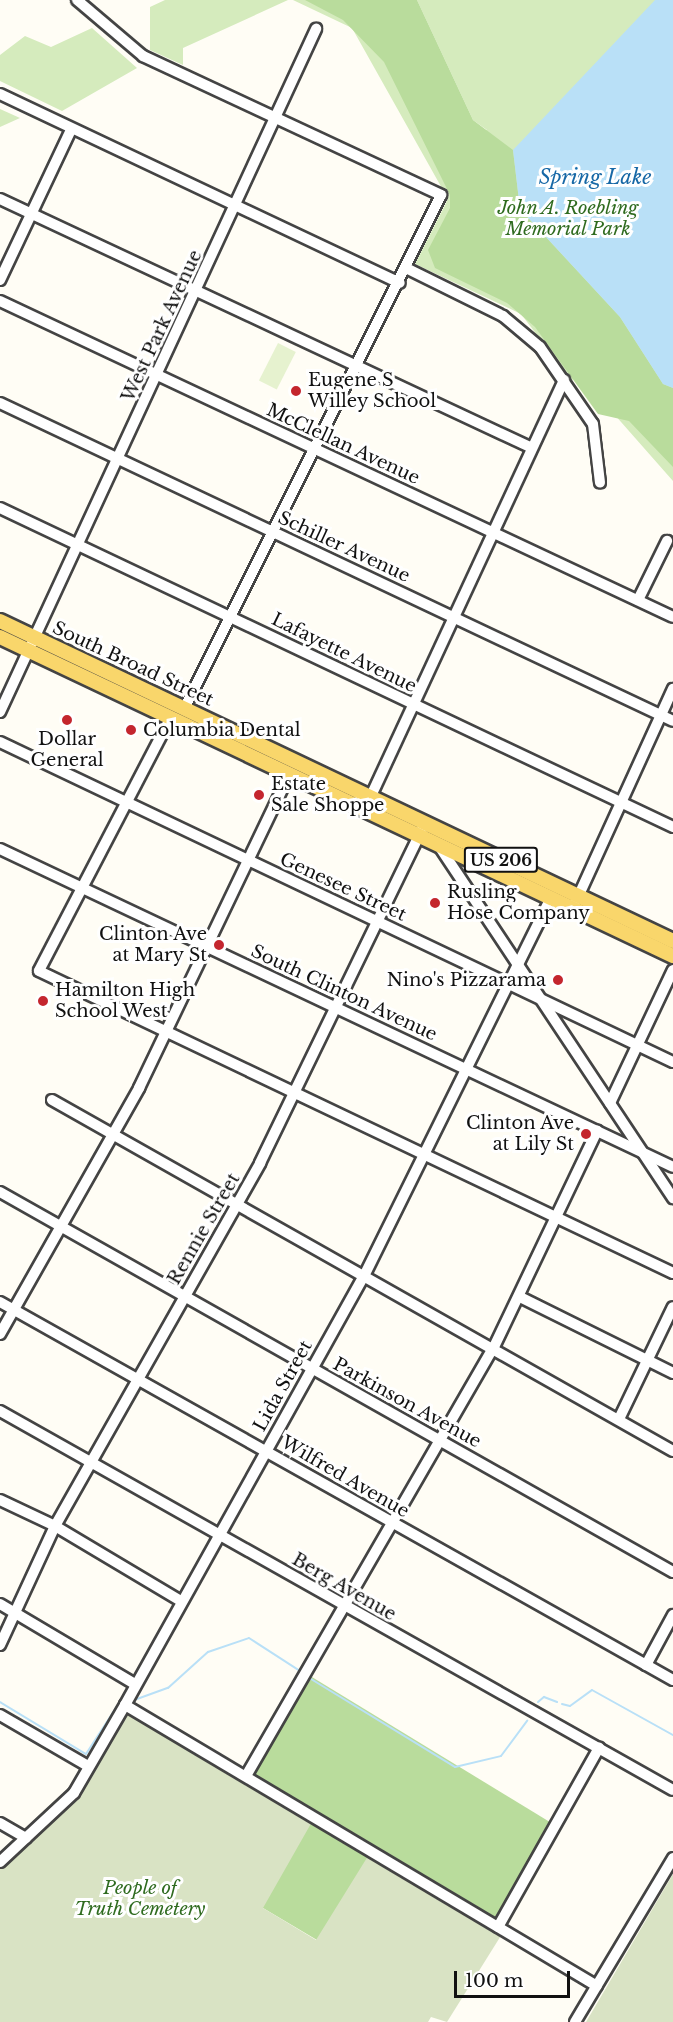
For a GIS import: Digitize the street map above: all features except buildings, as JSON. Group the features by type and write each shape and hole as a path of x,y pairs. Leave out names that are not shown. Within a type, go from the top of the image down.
{"main road":[{"name":"South Broad Street","path":"0,621 31,644 171,717 290,773 401,819 576,902 673,941"},
{"name":"South Broad Street","path":"0,637 31,644 184,709 370,798 401,819"},
{"name":"South Broad Street","path":"422,829 436,843 551,897 576,902 673,956"}],"street":[{"path":"77,0 143,56 441,195 408,269 314,449 184,709"},
{"name":"West Park Avenue","path":"0,712 156,374 196,293 316,29"},
{"path":"0,94 400,283"},
{"path":"0,280 70,129"},
{"path":"0,199 196,293 532,448"},
{"path":"408,269 510,321 540,347 593,424 600,483"},
{"name":"McClellan Avenue","path":"0,301 673,617"},
{"path":"370,798 495,533 564,380"},
{"name":"Schiller Avenue","path":"0,403 673,721"},
{"name":"Lafayette Avenue","path":"0,508 673,827"},
{"path":"638,600 667,541"},
{"path":"576,902 673,689"},
{"path":"171,717 39,971 673,1273"},
{"name":"Genesee Street","path":"0,742 673,1062"},
{"path":"0,1334 112,1134 166,1030 290,773"},
{"name":"Rennie Street","path":"0,1645 56,1526 237,1204 335,1007 380,923 422,829"},
{"path":"436,843 673,1198"},
{"name":"South Clinton Avenue","path":"0,849 673,1167"},
{"name":"Lida Street","path":"0,1863 74,1793 125,1705 364,1276 551,897"},
{"path":"610,1103 673,970"},
{"path":"52,1100 673,1451"},
{"path":"246,1776 347,1608 520,1298 555,1217 597,1131"},
{"name":"Parkinson Avenue","path":"0,1192 673,1572"},
{"path":"520,1298 673,1373"},
{"name":"Wilfred Avenue","path":"0,1302 673,1680"},
{"path":"619,1419 650,1362 673,1307"},
{"name":"Berg Avenue","path":"0,1411 673,1790"},
{"path":"0,1500 56,1526 181,1602"},
{"path":"0,1604 16,1611 135,1684"},
{"path":"646,1665 673,1615"},
{"path":"125,1705 597,1986"},
{"path":"0,1715 88,1766"},
{"path":"498,1927 599,1748"},
{"path":"0,1822 26,1838"},
{"path":"575,2022 673,1858"}],"green space":[{"path":"165,0 288,0 183,48 183,65 150,50 150,7"},
{"name":"John A. Roebling Memorial Park","path":"293,0 397,0 468,141 487,130 473,120 417,0 673,0 673,481 577,372 572,381 521,314 415,264 448,199 352,28"},
{"path":"305,0 417,0 473,120 513,150 520,209 620,317 663,384 673,388 673,467 629,421 598,414 535,327 507,303 435,268 428,250 450,208 450,195 384,62 343,20"},
{"path":"92,28 137,68 62,111 0,81 0,55 25,36 51,47"},
{"path":"0,109 20,118 0,127"},
{"path":"278,343 296,352 277,390 259,380"},
{"path":"307,1674 558,1827 499,1921 317,1940 263,1908 248,1772"},
{"name":"People of Truth Cemetery","path":"127,1700 317,1813 263,1908 316,1940 373,1848 507,1926 447,2022 431,2017 428,2022 0,2022 0,1864 70,1798"},
{"path":"673,1874 673,2022 586,2022"}],"water":[{"name":"Spring Lake","path":"655,0 673,0 673,388 663,384 620,317 520,209 513,150"}],"waterway":[{"path":"137,1699 168,1688 208,1652 249,1638 300,1671"},
{"path":"311,1679 455,1767 501,1756 527,1721"},
{"path":"562,1704 570,1706 592,1690 673,1735"},
{"path":"0,1702 86,1754 123,1697"},
{"path":"538,1702 544,1697 557,1702"}],"place":[{"name":"Eugene S Willey School","path":"296,391"},
{"name":"Dollar General","path":"67,720"},
{"name":"Columbia Dental","path":"131,730"},
{"name":"Estate Sale Shoppe","path":"259,795"},
{"name":"Rusling Hose Company","path":"435,903"},
{"name":"Clinton Ave at Mary St","path":"219,945"},
{"name":"Nino's Pizzarama","path":"558,980"},
{"name":"Hamilton High School West","path":"43,1001"},
{"name":"Clinton Ave at Lily St","path":"586,1134"}]}
